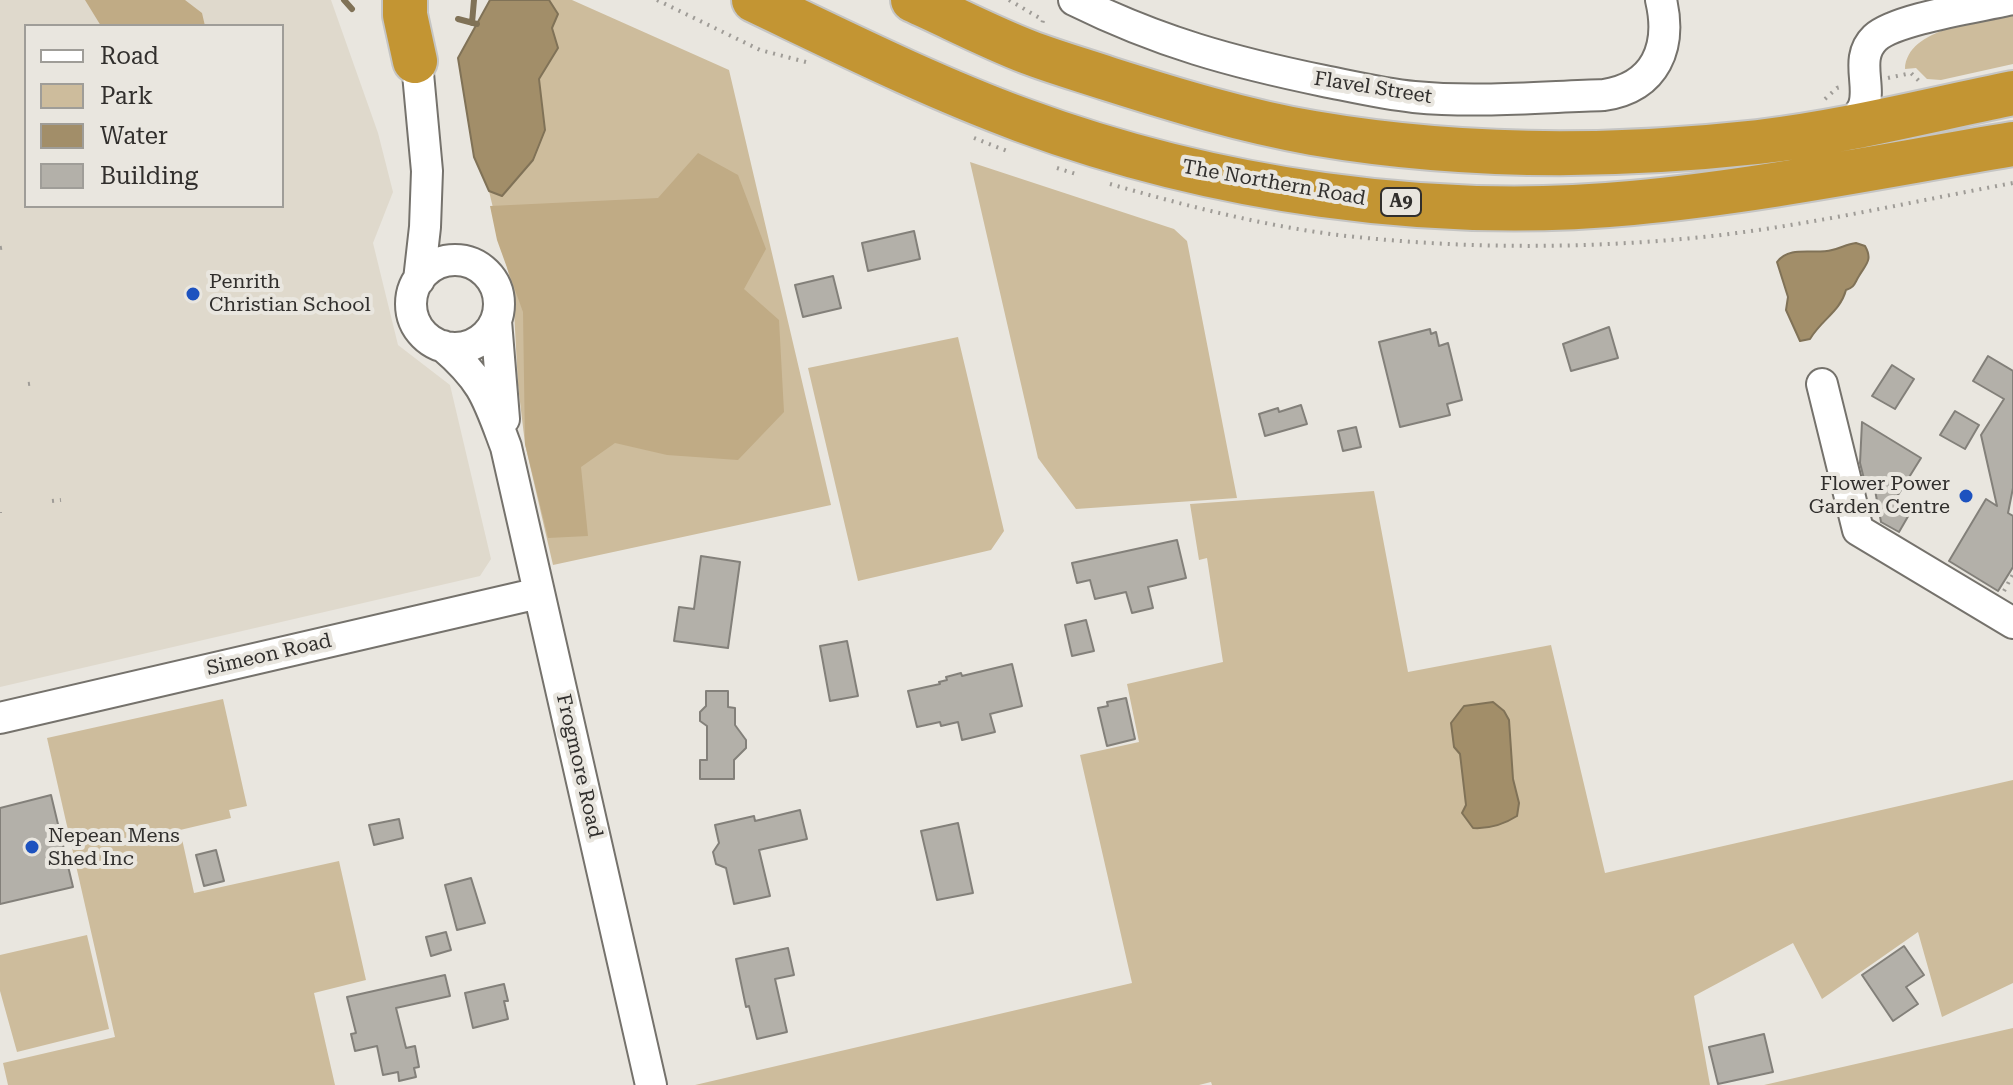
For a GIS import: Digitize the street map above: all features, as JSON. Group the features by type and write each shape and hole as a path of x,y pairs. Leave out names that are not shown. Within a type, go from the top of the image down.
{"highway":[{"path":"405,0 405,15 415,61"},
{"name":"The Northern Road","path":"754,0 895,67 1020,119 1096,145 1203,174 1319,195 1420,204 1630,203 1733,191 2013,144"},
{"path":"913,0 1029,52 1143,90 1310,133 1383,143 1525,152 1602,153 1760,142 2013,93"}],"street":[{"path":"420,0 415,61 427,171 419,280 411,299 414,318 425,336 453,348 474,344 491,331 496,321 499,299 484,271 452,245 443,232 427,171"},
{"name":"Flavel Street","path":"1074,0 1106,7 1156,37 1206,54 1396,95 1440,99 1589,96 1613,94 1629,88 1651,70 1665,39 1661,0"},
{"path":"1834,130 1848,124 1862,111 1867,87 1864,57 1878,35 1903,24 1989,2"},
{"path":"1903,24 1879,52 1877,66 1880,82 1885,94 1894,102 1905,108 1925,111"},
{"path":"419,280 442,262 453,260 475,265"},
{"name":"Frogmore Road","path":"496,321 506,447 651,1085"},
{"name":"Frogmore Road","path":"443,346 470,369 483,389 506,447"},
{"path":"1822,384 1858,530 2013,623"},
{"name":"Simeon Road","path":"0,718 539,593"}],"path":[{"path":"1009,0 1043,20 1041,27"},
{"path":"1020,6 1023,0"},
{"path":"28,384 35,383"},
{"path":"52,501 61,500"},
{"path":"2013,574 2003,590 2013,596"}],"shaded area":[{"name":"Penrith Christian School","path":"0,0 331,0 378,133 393,192 373,243 398,345 450,385 491,559 480,576 0,687"},
{"path":"85,0 185,0 202,13 205,24 100,24"},
{"path":"698,153 738,175 766,249 744,289 779,320 784,412 738,460 667,455 615,443 581,467 588,536 548,538 525,444 523,312 497,240 490,206 658,198"}],"green space":[{"path":"492,0 572,0 729,70 831,505 553,565 525,444 513,292 459,65"},
{"path":"2013,14 2013,64 1941,80 1927,79 1916,68 1905,69 1909,55 1932,35"},
{"path":"970,162 1174,229 1187,241 1237,498 1076,509 1038,458"},
{"path":"958,337 1004,531 991,550 858,581 808,368"},
{"path":"1374,491 1408,672 1551,645 1605,873 2013,780 2013,983 1942,1017 1918,932 1822,999 1793,943 1694,996 1710,1085 1212,1085 1211,1082 1199,1085 695,1085 1132,983 1080,755 1139,742 1127,684 1223,662 1207,558 1199,560 1190,504"},
{"path":"223,699 247,806 229,810 231,818 180,830 194,893 339,861 366,980 314,993 335,1085 8,1085 3,1063 115,1037 47,738"},
{"path":"87,935 109,1029 17,1052 0,991 0,955"},
{"path":"2013,1028 2013,1085 1764,1085"}],"water":[{"path":"490,0 549,0 558,14 552,28 558,48 539,79 545,130 533,160 502,196 489,191 474,157 458,58"},
{"path":"1856,243 1865,246 1866,265 1854,285 1846,290 1840,304 1810,339 1800,341 1786,310 1788,297 1777,262 1789,254 1825,251"},
{"path":"1493,702 1509,720 1513,779 1519,803 1517,816 1496,826 1473,828 1462,813 1466,805 1460,754 1454,747 1451,723 1464,706"}],"building":[{"path":"914,231 920,259 868,271 862,243"},
{"path":"833,276 841,308 803,317 795,285"},
{"path":"1609,327 1618,358 1571,371 1563,344"},
{"path":"1430,329 1431,334 1436,332 1439,346 1448,343 1462,400 1447,404 1450,415 1400,427 1379,342"},
{"path":"1988,356 2013,371 2013,488 2008,513 2013,516 2013,567 1998,591 1949,561 1986,499 1997,506 1981,435 2004,399 1973,381"},
{"path":"1892,365 1914,379 1895,409 1872,396"},
{"path":"1301,405 1307,424 1265,436 1259,414"},
{"path":"1955,411 1979,425 1965,449 1940,435"},
{"path":"1862,422 1921,458 1893,503 1910,513 1899,532 1881,522 1875,490 1866,487 1860,463"},
{"path":"1356,427 1361,447 1343,451 1338,431"},
{"path":"1177,540 1186,578 1148,587 1153,608 1132,613 1126,592 1095,599 1090,580 1077,583 1072,563"},
{"path":"701,556 740,562 728,648 674,641 679,607 694,609"},
{"path":"1086,620 1094,651 1072,656 1065,625"},
{"path":"847,641 858,696 830,701 820,646"},
{"path":"1012,664 1022,706 990,714 995,732 962,740 958,722 917,727 908,691 940,684 947,680 946,677 961,673 962,676"},
{"path":"706,691 728,691 728,707 735,708 735,725 746,740 746,748 734,760 734,779 700,779 700,760 707,760 707,726 700,721 700,712 706,706"},
{"path":"1126,698 1135,739 1107,746 1098,708 1108,706 1107,702"},
{"name":"Nepean Mens Shed Inc","path":"51,795 73,887 0,904 0,808"},
{"path":"800,810 807,839 759,850 770,896 734,904 726,868 716,864 713,852 719,843 715,825 754,816 755,821"},
{"path":"399,819 403,838 374,845 369,825"},
{"path":"958,823 973,893 937,900 921,831"},
{"path":"216,850 224,881 204,886 196,855"},
{"path":"471,878 485,923 457,930 445,885"},
{"path":"446,932 451,950 431,956 426,937"},
{"path":"1904,946 1924,975 1906,987 1918,1004 1893,1021 1862,975"},
{"path":"788,948 794,975 775,979 787,1032 757,1039 749,1006 746,1007 736,959"},
{"path":"445,975 450,996 396,1008 406,1048 415,1046 419,1067 414,1068 416,1077 399,1081 398,1072 383,1075 377,1046 355,1051 351,1034 356,1033 347,997"},
{"path":"504,984 508,1019 473,1028 465,993"},
{"path":"1764,1034 1773,1072 1718,1084 1709,1047"}],"waterway":[{"path":"344,0 352,9"},
{"path":"472,23 474,0"},
{"path":"458,19 477,24"}],"place":[{"name":"Penrith Christian School","path":"193,294"},
{"name":"Flower Power Garden Centre","path":"1966,496"},
{"name":"Nepean Mens Shed Inc","path":"32,847"}]}
